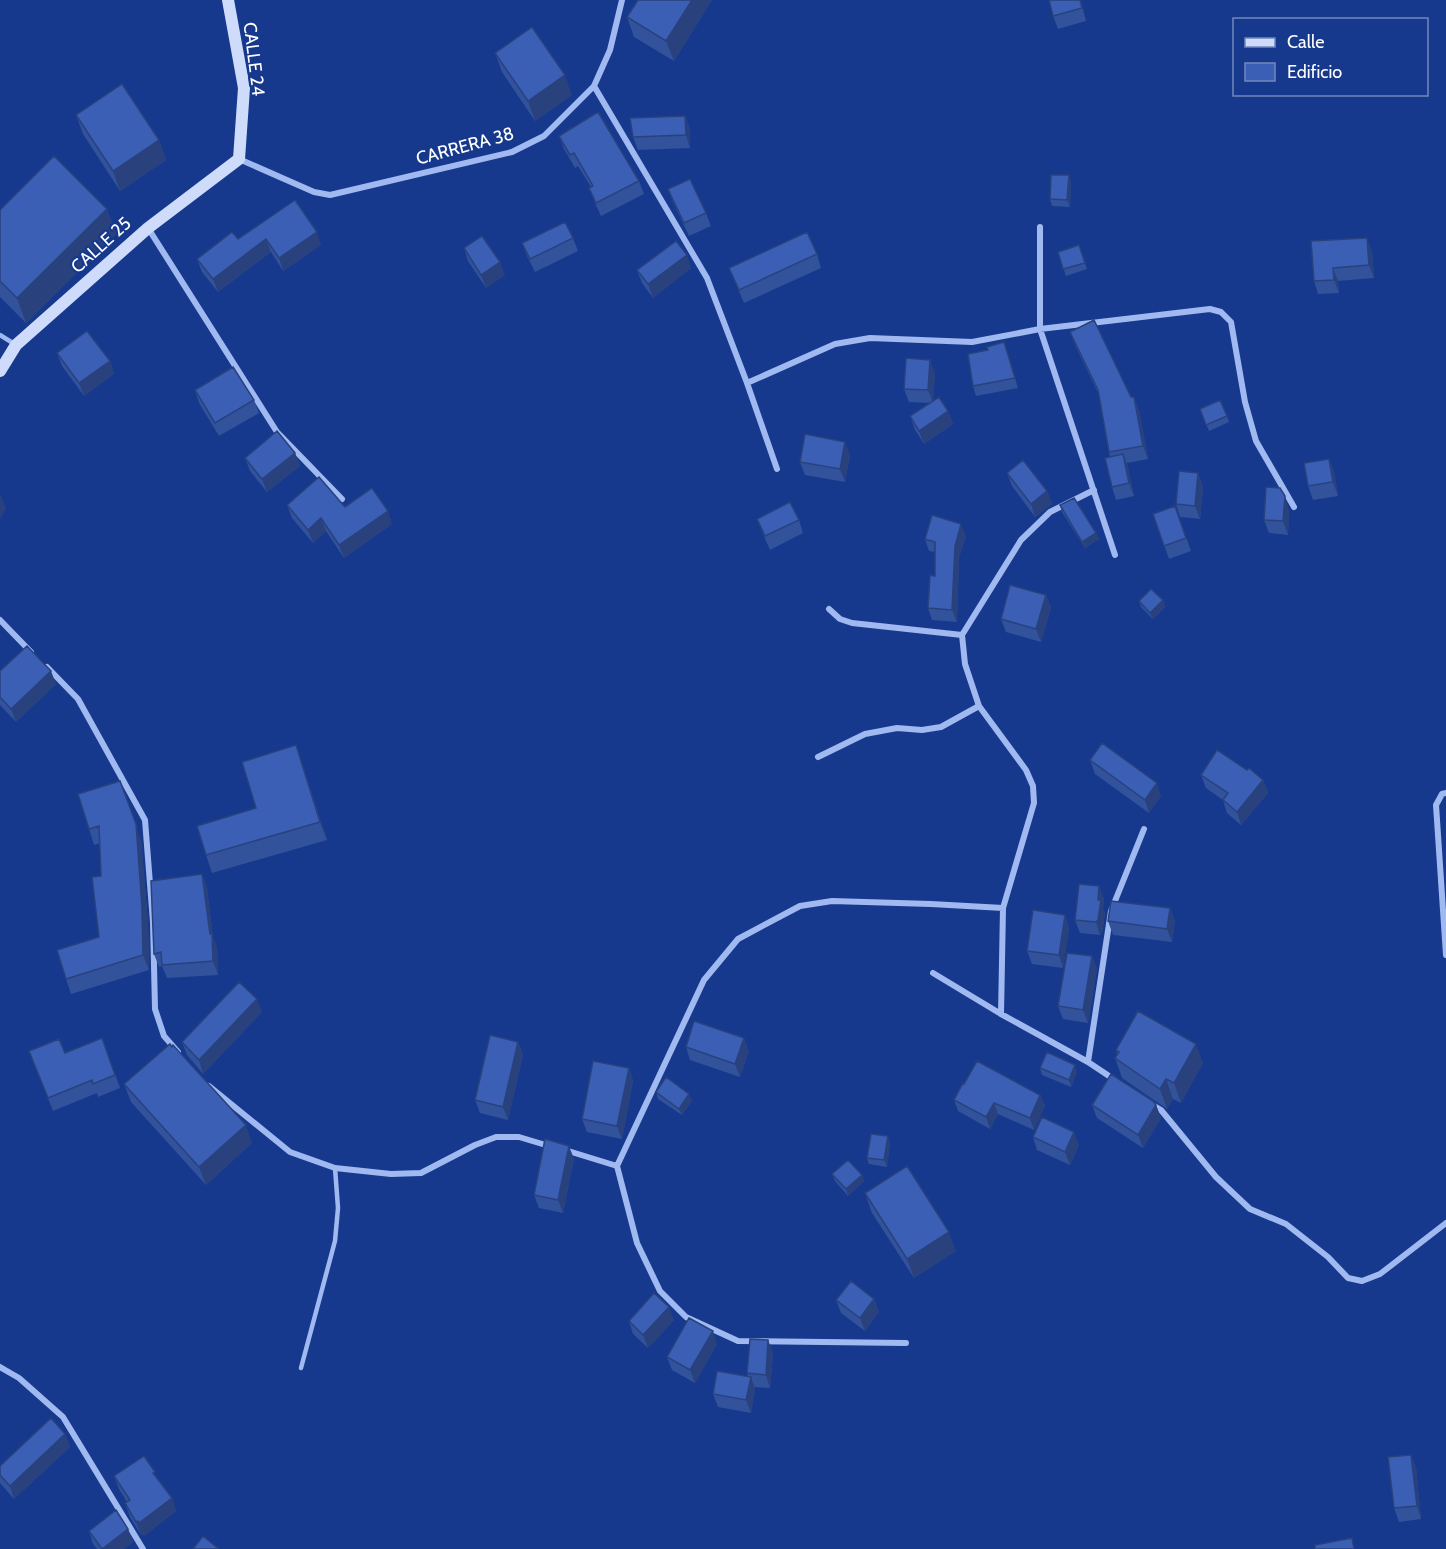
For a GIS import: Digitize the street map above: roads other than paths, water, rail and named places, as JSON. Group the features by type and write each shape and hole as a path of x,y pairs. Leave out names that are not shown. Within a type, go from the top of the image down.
{"street":[{"name":"CALLE 24","path":"228,0 244,88 239,159"},
{"name":"CARRERA 38","path":"239,159 314,192 330,195 512,152 544,136 594,86 610,50 622,0"},
{"path":"594,86 707,278 777,469"},
{"name":"CALLE 25","path":"0,371 16,345 148,228 239,159"},
{"path":"1040,227 1040,329 1115,555"},
{"path":"148,228 277,432 342,499"},
{"path":"747,383 835,344 870,338 972,342 1040,329 1210,309 1221,312 1231,322 1245,402 1256,441 1294,507"},
{"path":"1001,1014 1003,908 1034,802 1033,786 1026,770 979,706 965,663 962,635 1021,540 1050,512 1094,490"},
{"path":"829,609 840,618 852,623 962,635"},
{"path":"0,620 78,699 146,820 153,922 155,1009 164,1036 187,1062"},
{"path":"818,757 865,734 897,728 922,730 941,727 979,706"},
{"path":"1446,793 1442,794 1436,805 1436,828 1446,955"},
{"path":"1088,1062 1111,911 1144,829"},
{"path":"906,1343 738,1341 686,1317 660,1291 637,1243 617,1166 704,980 738,939 800,906 832,901 1003,908"},
{"path":"933,973 1088,1062 1124,1086"},
{"path":"202,1080 290,1152 335,1168 391,1174 421,1173 475,1145 496,1137 519,1137 552,1146"},
{"path":"1143,1098 1161,1110 1216,1177 1250,1209 1286,1224 1328,1257 1348,1278 1362,1281 1380,1274 1446,1222"},
{"path":"562,1150 617,1166"},
{"path":"0,1367 19,1378 63,1417 143,1549"}],"lane":[{"path":"0,335 16,345"},
{"path":"301,1368 335,1241 338,1208 335,1168"}]}
